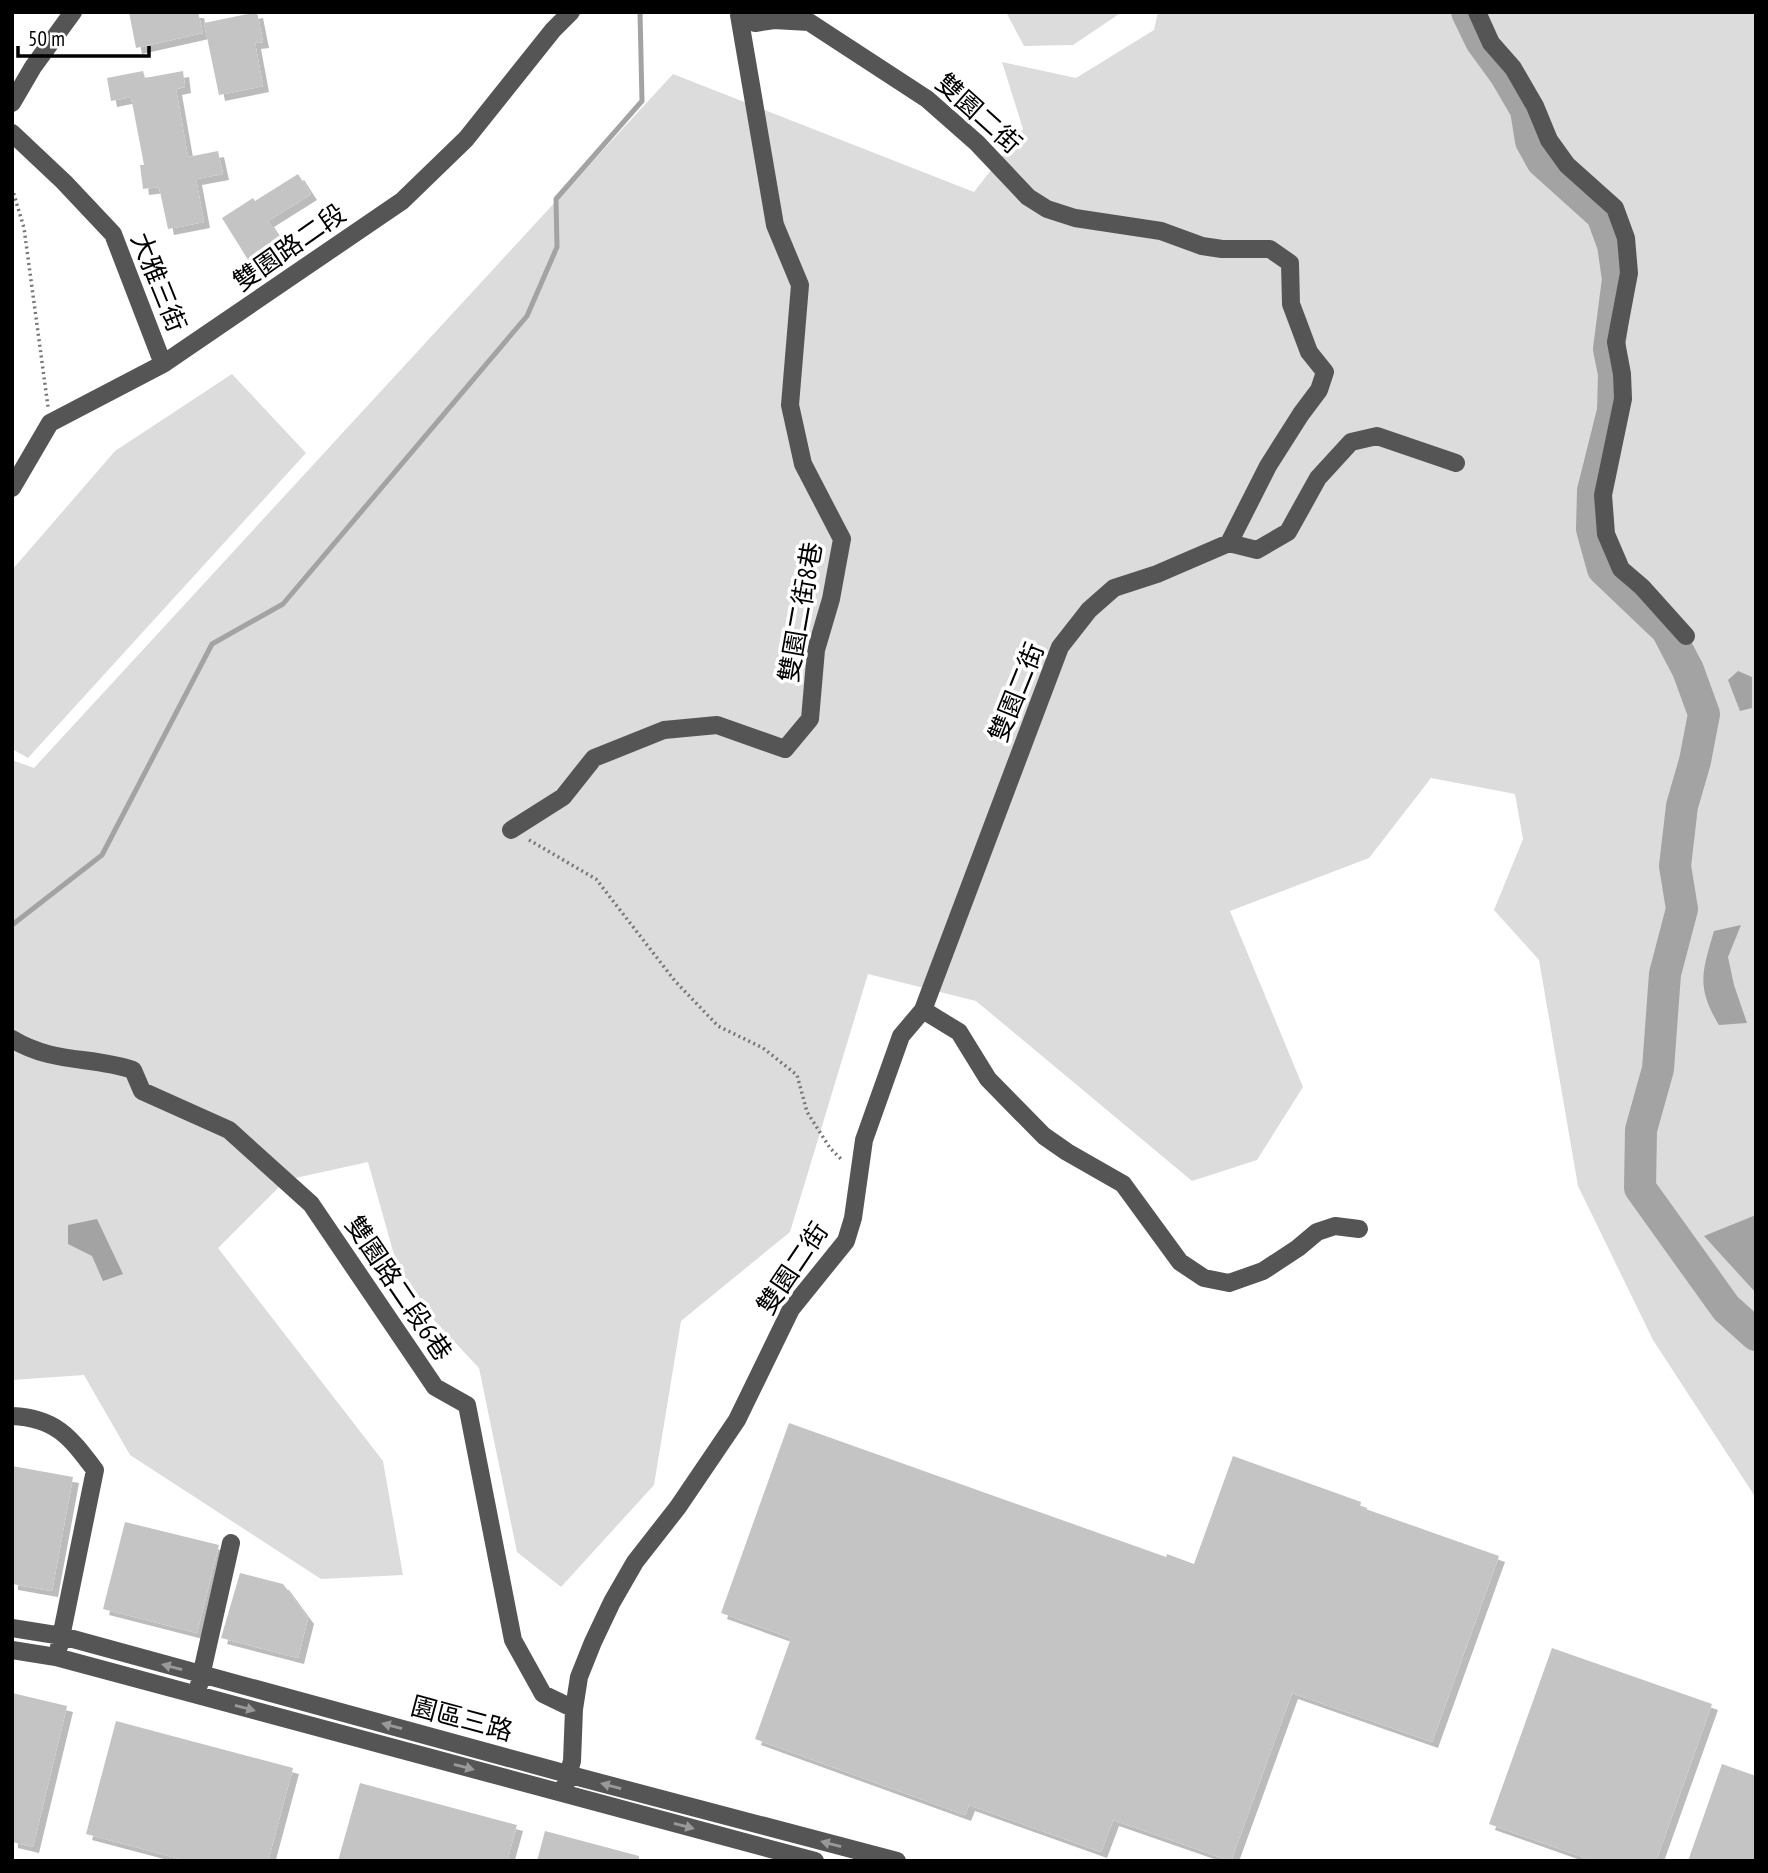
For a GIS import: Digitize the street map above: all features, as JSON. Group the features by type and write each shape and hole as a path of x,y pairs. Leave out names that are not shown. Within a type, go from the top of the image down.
{"street":[{"path":"12,103 33,67 73,12"},
{"name":"雙園路二段","path":"50,423 163,364 402,201 466,139 570,12"},
{"path":"1477,12 1492,43 1513,68 1535,106 1549,140 1567,165 1615,208 1626,238 1629,273 1616,341 1623,399 1602,495 1605,534 1621,569 1642,587 1686,636"},
{"name":"雙園二街","path":"563,1793 572,1761 574,1709 579,1677 612,1602 635,1562 678,1507 737,1420 791,1308 846,1241 853,1218 864,1140 890,1062 901,1036 923,1010 1060,647 1089,611 1114,588 1157,574 1229,543 1268,466 1319,390 1325,372 1309,352 1294,314 1291,304 1290,262 1270,249 1222,249 1202,246 1161,231 1075,218 1047,209 1028,197 977,143 927,99 809,23 774,20 755,23 739,13"},
{"name":"雙園二街8巷","path":"511,830 563,797 594,758 664,730 717,725 785,749 810,719 816,650 831,599 842,539 803,464 790,405 800,285 775,225 739,13"},
{"name":"大雅三街","path":"12,134 64,182 113,234 163,364"},
{"path":"12,488 50,423"},
{"path":"1229,543 1257,550 1288,532 1318,478 1351,442 1377,436 1456,463"},
{"path":"923,1010 959,1032 988,1079 1044,1136 1067,1153 1123,1184 1180,1262 1204,1278 1229,1283 1263,1271 1317,1232 1335,1226 1359,1229"},
{"name":"雙園路二段6巷","path":"12,1039 55,1058 121,1066 133,1070 142,1091 229,1130 311,1204 435,1387 467,1405 513,1640 543,1694 574,1709"},
{"path":"12,1416 34,1417 59,1429 95,1470 56,1657"},
{"path":"197,1696 231,1543"},
{"name":"園區三路","path":"12,1628 62,1636 897,1861"},
{"name":"園區三路","path":"12,1650 56,1657 815,1861"}],"path":[{"path":"12,188 24,228 50,423"},
{"path":"511,830 596,879 676,981 718,1026 763,1048 797,1075 807,1112 830,1148 859,1178"}],"shaded area":[{"path":"1006,12 1122,12 1073,45 1024,46"},
{"path":"1158,12 1756,12 1756,1498 1653,1340 1578,1186 1539,960 1494,910 1523,839 1515,794 1431,778 1369,858 1230,911 1303,1087 1257,1160 1192,1181 976,1001 868,974 790,1232 681,1321 654,1485 561,1587 517,1552 479,1368 403,1287 368,1162 286,1180 218,1248 383,1461 403,1575 321,1579 130,1455 84,1375 12,1380 12,760 34,768 673,74 974,192 1023,129 1002,62 1076,78 1154,30"},
{"path":"232,374 306,453 28,758 12,749 12,570 115,451"},
{"path":"1738,671 1752,677 1752,708 1740,711 1728,680"},
{"path":"1741,925 1728,957 1747,1023 1719,1025 1704,989 1706,958 1714,931"},
{"path":"1756,1215 1756,1293 1704,1236"},
{"path":"97,1219 123,1274 103,1281 92,1256 68,1244 68,1225"}],"building":[{"path":"129,12 198,12 203,33 136,48"},
{"path":"257,12 263,42 255,43 263,86 219,95 204,23"},
{"path":"143,71 145,78 183,71 185,87 176,89 188,157 218,151 223,174 196,179 204,222 168,229 159,187 143,189 140,165 144,165 131,97 111,101 107,78"},
{"path":"298,174 311,194 268,221 282,243 250,263 222,218"},
{"path":"789,1423 1166,1557 1167,1554 1194,1564 1233,1456 1361,1502 1360,1507 1499,1556 1432,1742 1292,1693 1231,1861 1113,1820 1101,1852 969,1805 965,1815 755,1739 791,1638 721,1613"},
{"path":"12,1466 73,1477 52,1591 12,1584"},
{"path":"125,1522 219,1545 197,1633 103,1609"},
{"path":"240,1573 283,1584 308,1618 298,1658 221,1638"},
{"path":"1552,1648 1712,1704 1656,1861 1594,1861 1489,1824"},
{"path":"12,1693 67,1706 33,1847 12,1842"},
{"path":"116,1721 293,1768 268,1861 188,1861 86,1834"},
{"path":"1722,1764 1756,1776 1756,1861 1688,1861"},
{"path":"360,1783 517,1825 507,1861 338,1861"},
{"path":"545,1831 639,1856 639,1861 537,1861"}],"waterway":[{"path":"12,925 102,855 212,644 283,604 527,316 557,247 556,199 642,101 640,12"},
{"path":"1467,12 1481,41 1526,110 1531,141 1542,161 1602,215 1613,245 1618,279 1609,349 1614,374 1613,411 1593,491 1592,529 1603,569 1667,630 1688,670 1704,714 1695,761 1682,806 1675,866 1682,909 1665,974 1658,1069 1641,1130 1640,1188 1726,1308 1756,1335"}]}
